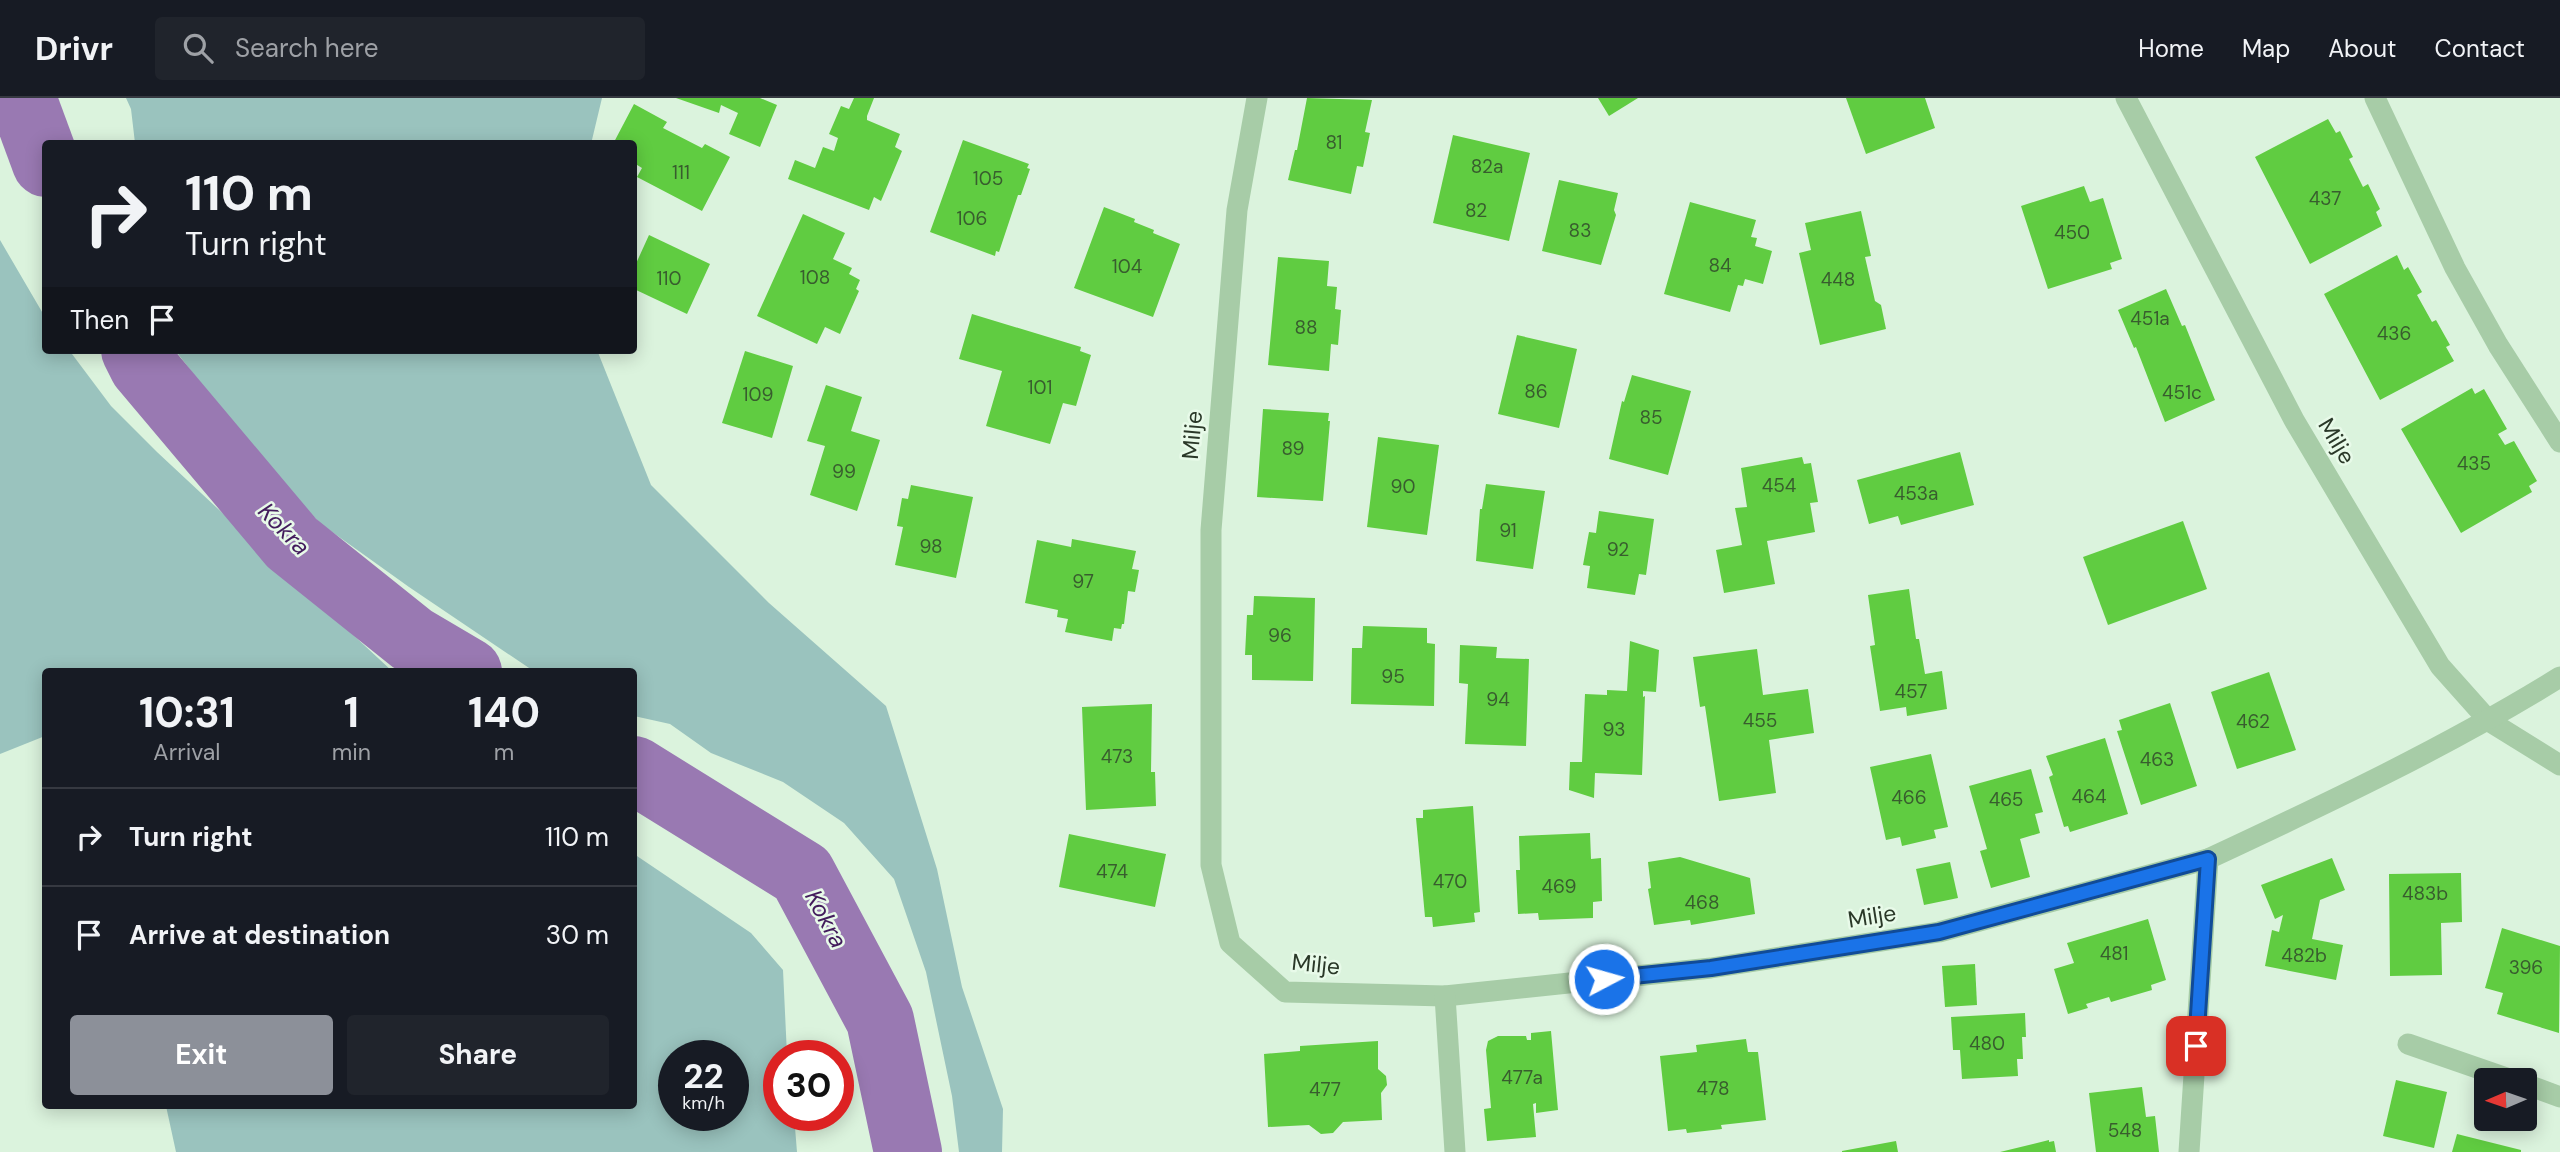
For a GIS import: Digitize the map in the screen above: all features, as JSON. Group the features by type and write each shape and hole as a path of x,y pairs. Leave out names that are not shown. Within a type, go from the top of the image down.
{"street":[{"name":"Milje","path":"1256,98 1237,210 1211,530 1211,865 1230,943 1285,992 1445,996 1711,968 1939,932 2208,859 2356,791 2489,721 2560,677"},
{"name":"Milje","path":"2126,98 2294,420 2440,666 2489,721 2560,765"},
{"path":"2375,98 2455,268 2498,345 2560,442"},
{"path":"2189,1152 2208,859"},
{"path":"1445,996 1455,1152"},
{"path":"2408,1044 2477,1068"},
{"path":"2538,1089 2560,1097"}],"shaded area":[{"path":"126,98 602,98 592,140 135,140 131,109"},
{"path":"0,240 42,312 42,354 72,354 111,406 157,452 389,668 42,668 42,737 0,754"},
{"path":"178,354 599,354 651,485 769,603 886,706 937,869 962,987 1003,1109 1002,1152 959,1152 952,1096 926,972 894,879 844,823 783,782 711,753 670,724 637,717 637,668 529,668 321,524 259,459"},
{"path":"637,856 751,933 783,970 786,1040 763,1040 763,1131 795,1131 797,1152 176,1152 167,1109 637,1109"}],"building":[{"path":"676,98 760,98 777,105 760,147 729,134 738,113 721,105 719,113"},
{"path":"854,98 874,98 867,120 900,134 895,147 902,151 881,201 874,197 869,210 788,179 795,160 815,168 823,147 834,151 838,138 829,134 841,106 849,109"},
{"path":"1307,98 1372,100 1365,132 1370,133 1363,167 1357,166 1351,194 1288,180"},
{"path":"1598,98 1638,98 1609,116"},
{"path":"1846,98 1925,98 1935,128 1866,154"},
{"path":"634,104 667,122 663,128 702,148 705,144 730,157 702,211 637,177 642,168 637,165 637,140 615,140"},
{"path":"2328,119 2336,133 2340,131 2353,157 2349,159 2363,187 2368,184 2380,209 2376,212 2382,226 2310,264 2255,157"},
{"path":"1453,135 1530,153 1509,241 1433,223"},
{"path":"963,140 1029,164 1027,168 1030,169 1021,195 1018,195 999,252 996,251 995,256 930,232"},
{"path":"1559,180 1618,193 1614,210 1616,215 1601,265 1542,251"},
{"path":"2084,186 2090,202 2103,198 2122,259 2110,263 2112,269 2048,289 2021,206"},
{"path":"1690,202 1756,220 1751,237 1757,238 1755,246 1772,251 1763,284 1745,279 1743,286 1738,285 1730,312 1664,294"},
{"path":"1104,207 1135,219 1134,222 1154,230 1153,233 1180,244 1153,317 1074,288"},
{"path":"1861,211 1871,256 1865,257 1875,301 1881,305 1886,329 1820,345 1799,253 1811,250 1805,223"},
{"path":"803,214 845,233 833,259 852,268 849,274 860,280 856,289 859,291 840,334 825,327 817,344 757,316"},
{"path":"649,235 710,264 687,314 637,290 637,261"},
{"path":"2397,255 2404,270 2408,267 2422,292 2417,295 2432,322 2436,320 2450,345 2446,347 2454,361 2380,400 2324,294"},
{"path":"1278,257 1329,261 1327,286 1337,287 1335,309 1341,310 1338,345 1331,344 1329,371 1268,365"},
{"path":"2166,289 2182,326 2185,325 2215,400 2165,422 2136,347 2134,348 2118,310"},
{"path":"972,314 1081,347 1080,351 1091,355 1076,406 1063,403 1050,444 986,426 1002,371 959,359"},
{"path":"1517,335 1577,349 1559,428 1498,414"},
{"path":"745,351 793,366 772,438 722,423"},
{"path":"1632,375 1691,391 1668,475 1609,459 1622,401 1624,402"},
{"path":"826,385 862,397 851,431 880,440 857,511 810,495 825,446 807,441"},
{"path":"2472,388 2475,394 2484,389 2507,429 2498,434 2505,445 2514,441 2537,481 2529,486 2532,492 2461,533 2401,429"},
{"path":"1263,409 1329,413 1323,501 1257,497"},
{"path":"1378,437 1439,445 1427,535 1367,527"},
{"path":"1960,452 1974,505 1901,525 1898,516 1869,524 1857,480"},
{"path":"1802,457 1804,464 1811,463 1818,502 1810,503 1815,532 1767,541 1775,584 1724,593 1716,550 1742,545 1735,508 1747,507 1741,468"},
{"path":"1486,484 1545,491 1533,569 1476,561 1480,509"},
{"path":"911,485 973,497 956,578 895,565 903,527 897,526 902,498 908,499"},
{"path":"1599,511 1654,519 1646,575 1639,574 1635,595 1587,588 1590,566 1583,565 1589,532 1596,533"},
{"path":"2183,521 2207,589 2108,625 2083,557"},
{"path":"1072,539 1136,551 1132,569 1139,570 1135,592 1128,591 1124,624 1121,629 1114,628 1112,641 1065,632 1068,619 1057,617 1058,610 1025,603 1037,540 1071,547"},
{"path":"1909,589 1916,639 1919,639 1925,674 1942,671 1947,709 1907,716 1906,707 1880,711 1870,646 1875,645 1868,595"},
{"path":"1254,596 1315,598 1313,681 1252,680 1252,655 1245,655 1247,615 1253,615"},
{"path":"1363,626 1427,628 1427,643 1435,644 1434,706 1351,704 1352,648 1362,648"},
{"path":"1630,641 1659,650 1656,692 1643,691 1642,775 1595,773 1594,798 1569,790 1570,762 1582,762 1585,694 1607,695 1607,690 1627,691"},
{"path":"1460,645 1497,647 1496,658 1529,659 1526,746 1465,744 1468,684 1459,683"},
{"path":"1757,649 1763,695 1808,689 1814,733 1769,740 1776,793 1719,801 1705,706 1700,707 1693,657"},
{"path":"2269,672 2296,750 2237,769 2211,692"},
{"path":"2170,703 2197,786 2141,805 2117,731 2122,730 2119,720"},
{"path":"1152,704 1151,772 1155,772 1156,806 1086,810 1082,707"},
{"path":"2105,738 2128,814 2070,832 2068,826 2064,827 2049,777 2053,775 2046,756"},
{"path":"1931,754 1948,827 1934,830 1936,838 1902,846 1900,837 1886,840 1870,767"},
{"path":"2031,769 2043,812 2035,814 2040,833 2020,839 2030,877 1991,888 1980,851 1987,849 1969,786"},
{"path":"1473,806 1480,912 1474,913 1475,922 1433,927 1432,917 1425,917 1416,818 1423,818 1423,810"},
{"path":"1590,833 1591,859 1601,858 1602,901 1593,902 1593,918 1539,920 1538,913 1518,914 1516,870 1520,870 1519,836"},
{"path":"1069,834 1166,854 1155,907 1059,887"},
{"path":"1680,857 1750,878 1755,914 1691,925 1690,920 1654,925 1648,889 1651,888 1648,862"},
{"path":"2332,858 2345,890 2320,900 2312,939 2343,945 2336,980 2265,966 2272,930 2279,932 2283,915 2275,919 2261,885"},
{"path":"1950,862 1958,898 1924,905 1916,869"},
{"path":"2461,873 2462,922 2441,923 2442,975 2390,976 2389,874"},
{"path":"2148,919 2166,980 2151,985 2152,990 2111,1002 2109,997 2086,1004 2088,1008 2068,1014 2054,969 2074,963 2067,943"},
{"path":"2502,928 2560,946 2559,1033 2497,1014 2503,993 2485,988"},
{"path":"1975,964 1977,1005 1945,1007 1942,966"},
{"path":"2025,1013 2026,1037 2022,1037 2023,1059 2017,1059 2018,1076 1962,1079 1960,1050 1953,1050 1951,1017"},
{"path":"1551,1031 1558,1110 1536,1113 1536,1103 1533,1104 1536,1137 1487,1141 1484,1109 1491,1108 1486,1050 1488,1041 1498,1036 1526,1036 1527,1040 1531,1040 1531,1033"},
{"path":"1746,1039 1748,1052 1758,1052 1766,1120 1721,1125 1722,1129 1687,1133 1686,1129 1668,1131 1660,1056 1697,1052 1696,1045"},
{"path":"1378,1041 1378,1069 1386,1076 1387,1085 1381,1093 1382,1120 1343,1122 1333,1133 1321,1134 1309,1125 1268,1127 1264,1054 1300,1051 1300,1046"},
{"path":"2396,1080 2447,1092 2434,1148 2383,1136"},
{"path":"2142,1087 2146,1117 2155,1116 2159,1152 2096,1152 2089,1093"},
{"path":"2457,1134 2521,1150 2521,1152 2452,1152"},
{"path":"1896,1141 1898,1152 1842,1152 1842,1151"},
{"path":"2054,1141 2056,1152 2000,1152"}],"waterway":[{"name":"Kokra","path":"22,98 42,152"},
{"name":"Kokra","path":"137,354 143,366 292,543 412,639 461,668"},
{"name":"Kokra","path":"637,772 802,874 880,1020 908,1152"}],"route":[{"path":"1604,979 1711,968 1939,932 2208,859 2196,1046"}]}
